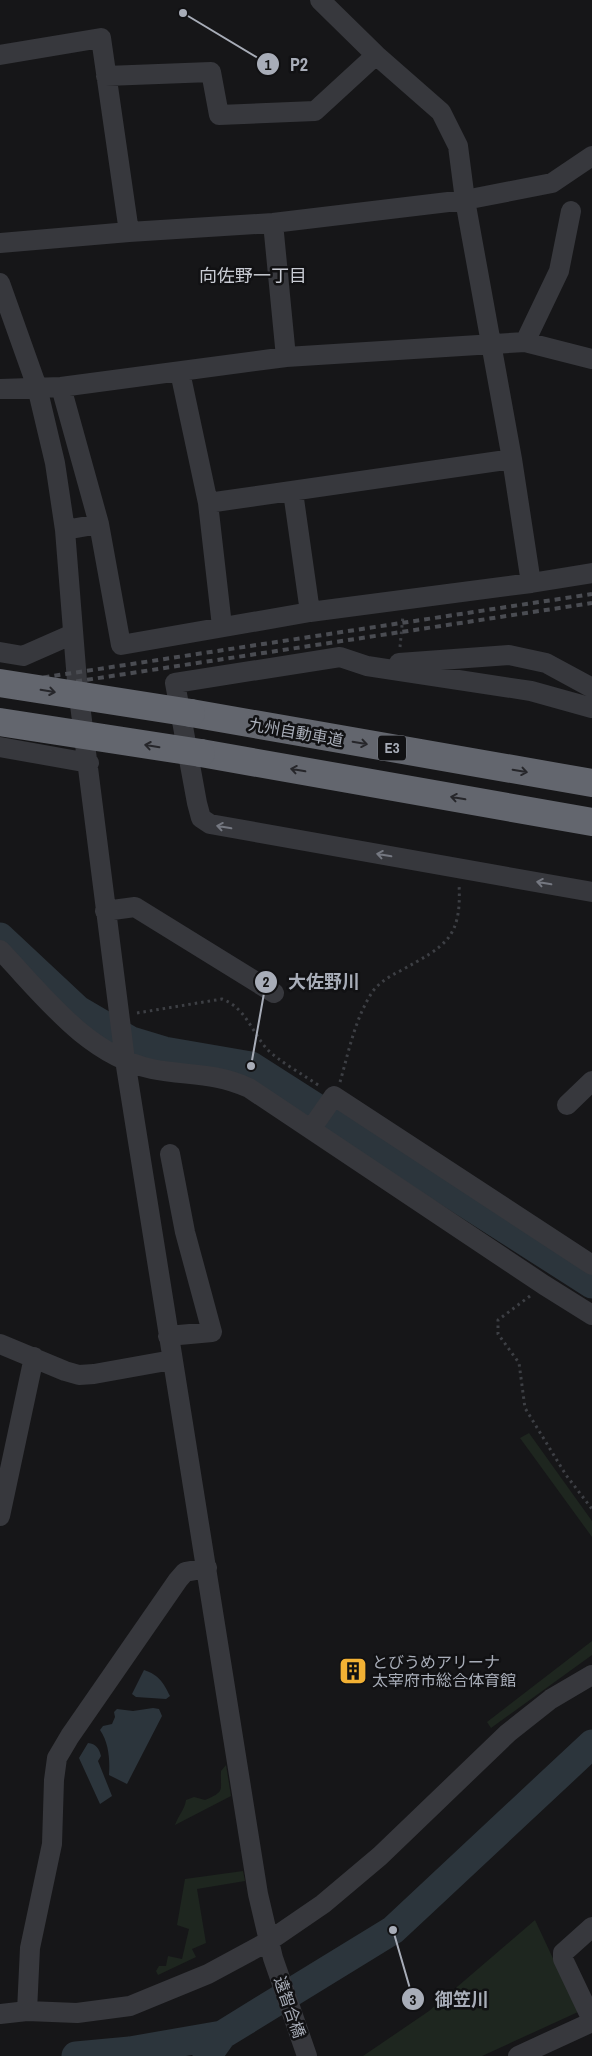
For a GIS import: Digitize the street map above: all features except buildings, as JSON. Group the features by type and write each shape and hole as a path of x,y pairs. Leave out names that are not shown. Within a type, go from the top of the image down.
{"highway":[{"name":"九州自動車道","path":"0,684 192,713 592,783"},
{"name":"E3","path":"0,722 197,765 592,822"}],"street":[{"path":"320,0 376,55 441,112 458,146 465,200 512,459 531,583"},
{"path":"0,55 101,38 128,232"},
{"path":"106,76 211,72 219,115 315,111 376,55"},
{"path":"0,243 128,232 273,223 465,200 552,183 592,156"},
{"path":"525,342 559,271 571,211"},
{"path":"273,223 286,357"},
{"name":"遠智合橋","path":"0,283 37,387 55,463 65,530 73,634 125,1060 168,1336 255,1874 271,1949 306,2056"},
{"path":"0,389 61,387 286,357 525,342 592,360"},
{"path":"180,372 208,503 222,626"},
{"path":"61,387 99,524 121,645 310,612 531,583 592,573"},
{"path":"208,503 512,459"},
{"path":"293,492 310,612"},
{"path":"65,530 99,524"},
{"path":"0,652 23,656 73,634"},
{"path":"592,688 546,663 509,655 395,666 367,666 340,657 175,682 197,765 201,818 210,824 592,892"},
{"path":"395,666 531,691 592,708"},
{"path":"0,748 89,763"},
{"path":"106,911 135,907 274,993"},
{"path":"0,950 75,1028 97,1045 125,1060 151,1068 212,1075 235,1081 250,1088 544,1286 592,1315"},
{"path":"567,1105 592,1081"},
{"path":"311,1129 334,1096 592,1266"},
{"path":"168,1336 212,1332 185,1232 170,1154"},
{"path":"0,1344 78,1375 94,1374 172,1360"},
{"path":"0,1516 34,1357"},
{"path":"28,2011 30,1948 52,1844 54,1780 57,1758 70,1736 178,1580 185,1572 207,1568"},
{"path":"0,2014 28,2011 77,2013 130,2006 271,1949 380,1856 508,1732 551,1699 592,1675"},
{"path":"518,2056 592,2021 563,1959 564,1953 592,1927"}],"path":[{"path":"395,666 403,623 402,600"},
{"path":"120,1015 222,999 226,1000 241,1010 268,1049 334,1096 338,1090 358,1020 374,990 385,978 428,955 448,939 457,922 460,907 459,883 453,867"},
{"path":"544,1286 498,1320 498,1334 519,1363 525,1408 566,1475 592,1509"}],"shaded area":[{"path":"529,1433 592,1521 592,1537 520,1438"},
{"path":"592,1641 592,1655 491,1728 487,1722"},
{"path":"144,1670 160,1680 170,1696 166,1699 136,1697 132,1694"},
{"path":"117,1709 133,1711 159,1709 162,1716 127,1784 109,1775 108,1752 100,1730 103,1726 112,1724 115,1717 114,1712"},
{"path":"88,1743 95,1745 99,1751 101,1756 98,1761 112,1796 100,1804 79,1758"},
{"path":"226,1765 231,1796 175,1825 186,1800 194,1797 205,1800 219,1792 221,1787 221,1771"},
{"path":"243,1871 245,1881 197,1889 206,1943 192,1949 196,1957 158,1975 156,1971 159,1966 166,1966 168,1956 182,1959 189,1929 177,1925 185,1879"},
{"path":"535,1920 578,2012 482,2056 363,2056 429,2011"}],"waterway":[{"path":"0,937 78,1010 131,1041 164,1051 251,1066 592,1284"},
{"path":"207,2056 222,2035 393,1930 592,1744"},
{"path":"76,2056 130,2051 222,2035"}],"railway":[{"path":"0,684 592,594"},
{"path":"0,693 592,603"}],"place":[{"name":"P2","path":"183,13"},
{"name":"大佐野川","path":"251,1066"},
{"name":"とびうめアリーナ 太宰府市総合体育館","path":"353,1671"},
{"name":"御笠川","path":"393,1930"}],"district":[{"name":"向佐野一丁目","path":"253,276"}]}
